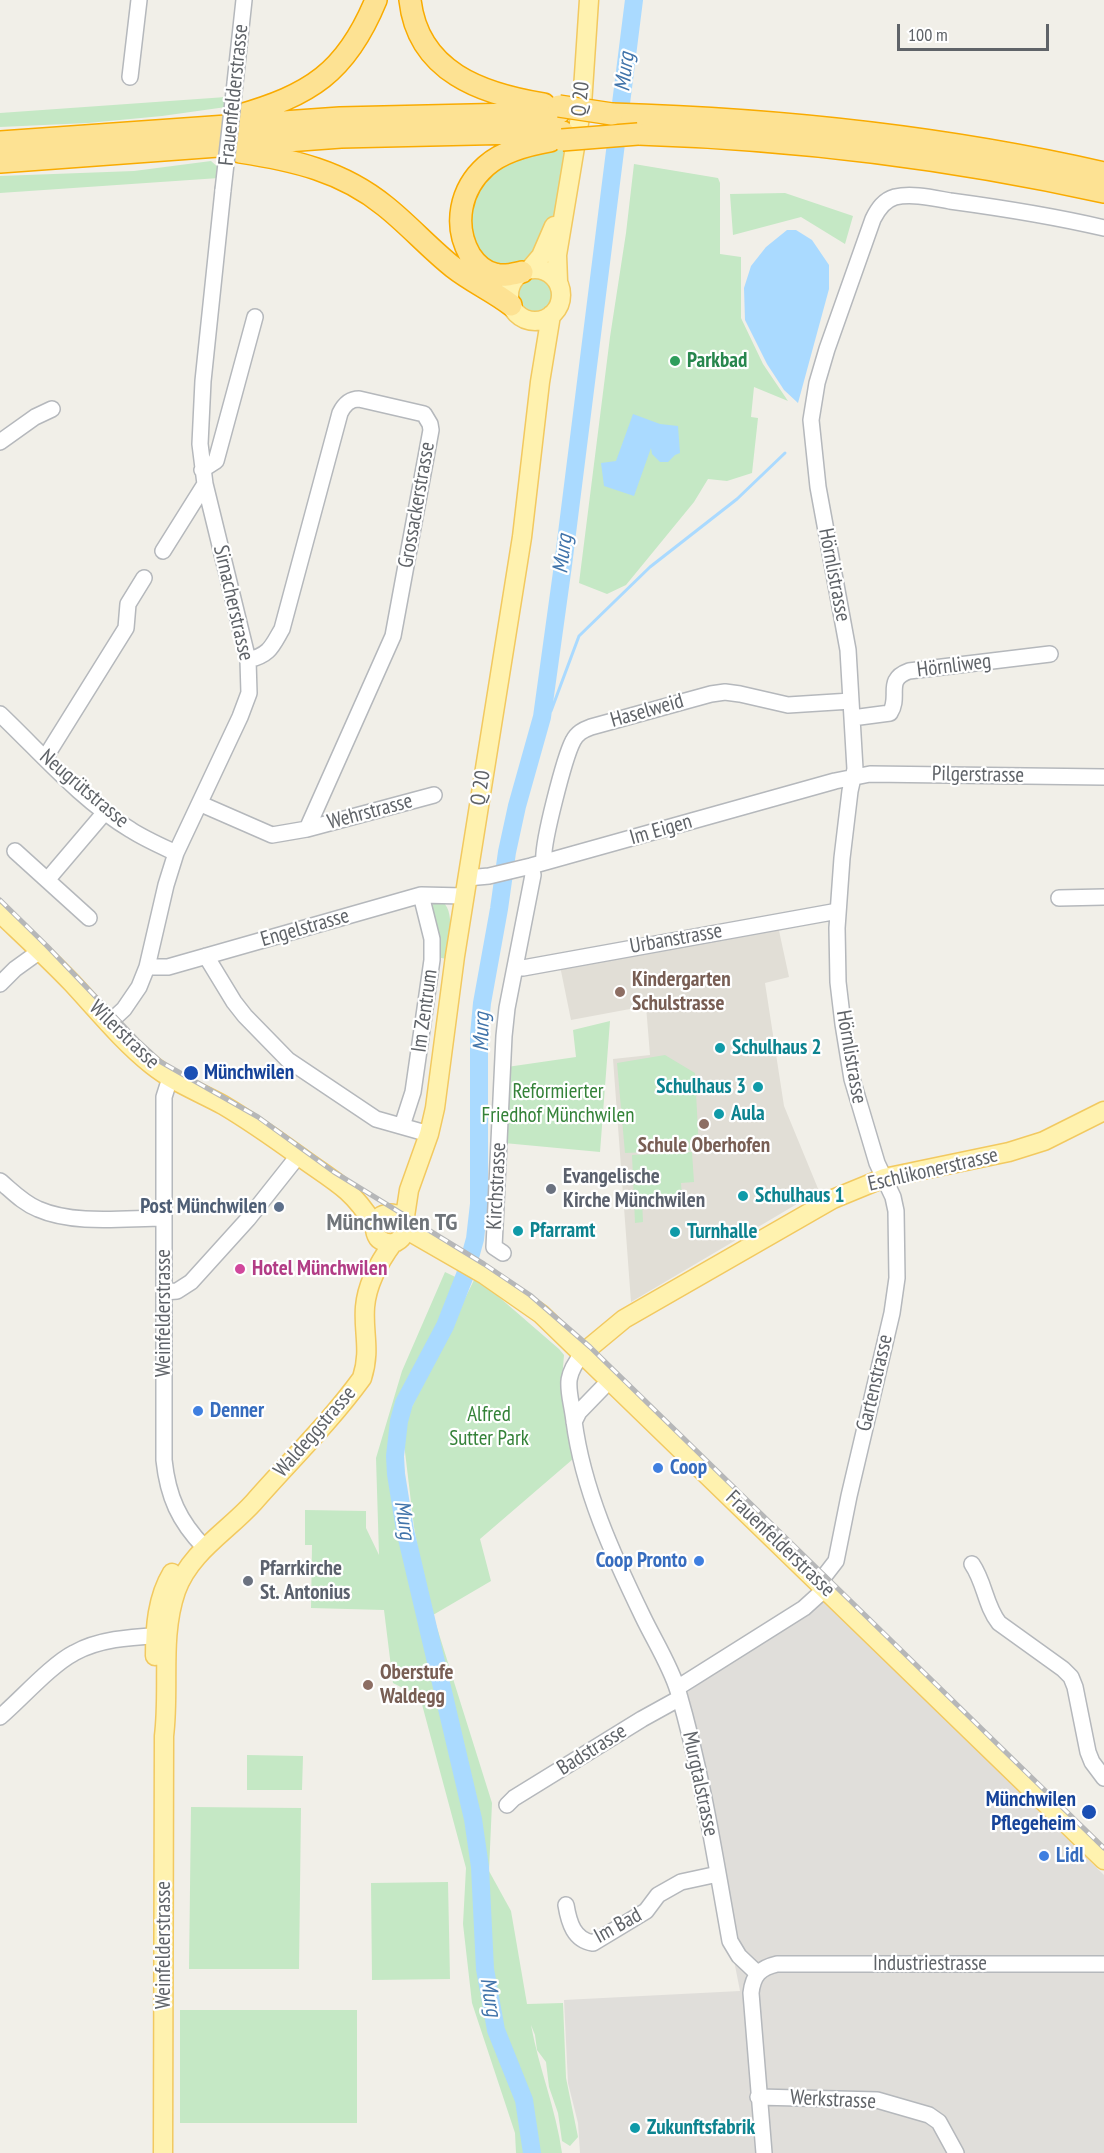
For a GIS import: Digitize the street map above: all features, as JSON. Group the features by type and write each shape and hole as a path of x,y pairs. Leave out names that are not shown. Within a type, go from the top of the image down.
{"highway":[{"path":"0,162 198,137 293,97 314,85 345,57 363,29 376,0"},
{"path":"410,0 416,26 425,45 438,61 458,77 561,123"},
{"path":"526,271 508,275 495,274 483,269 473,260 461,228 464,199 477,175 494,160 525,147 561,123 612,114 639,124 751,139 887,153 1021,175 1104,192"},
{"path":"0,142 400,135 561,123 639,124 747,120 866,131 980,148 1104,173"},
{"path":"198,137 314,167 346,181 385,206 452,266 517,311"}],"main road":[{"name":"Q 20","path":"391,1228 410,1190 429,1134 443,1053 465,887 522,537 540,382 551,315 561,301 557,261 582,105 589,0"},
{"name":"Q 20","path":"540,382 534,341 517,311 511,286 544,251 566,197"},
{"path":"526,271 546,271 558,281"},
{"path":"517,311 538,321 551,315"},
{"name":"Wilerstrasse","path":"0,913 40,951 133,1048 170,1078 261,1128 391,1228"},
{"name":"Eschlikonerstrasse","path":"583,1353 624,1319 833,1199 884,1178 1016,1150 1064,1133 1104,1111"},
{"name":"Frauenfelderstrasse","path":"391,1228 447,1253 485,1275 541,1314 1104,1860"},
{"name":"Waldeggstrasse","path":"263,1490 362,1378 367,1356 365,1307 391,1228"},
{"name":"Weinfelderstrasse","path":"163,2153 164,1736 166,1714 161,1636 178,1587 201,1544 249,1497 263,1490"}],"street":[{"path":"130,77 139,0"},
{"name":"Frauenfelderstrasse","path":"223,190 244,0"},
{"name":"Sirnacherstrasse","path":"109,1023 136,993 147,967 166,885 176,853 201,804 245,704 250,676 203,477 200,444 200,421 223,190"},
{"name":"Hörnlistrasse","path":"884,1178 861,1112 847,1054 837,968 838,911 845,828 855,769 846,632 818,487 810,420 817,383 873,219 879,207 887,200 895,197 923,197 1008,208 1104,228"},
{"path":"163,551 203,477 216,461 255,317"},
{"name":"Grossackerstrasse","path":"248,660 259,658 270,650 282,629 344,405 349,401 359,399 424,414 431,430 393,636 387,654 307,829"},
{"path":"0,442 35,417 52,409"},
{"path":"45,758 126,628 128,604 144,578"},
{"name":"Hörnliweg","path":"852,718 890,713 893,707 896,680 901,674 909,671 1050,654"},
{"name":"Haselweid","path":"538,864 569,751 579,732 711,694 740,694 788,705 851,701"},
{"name":"Neugrütstrasse","path":"0,714 74,787 105,812 131,831 176,853"},
{"name":"Pilgerstrasse","path":"853,777 870,774 1104,777"},
{"name":"Im Eigen","path":"465,887 489,876 853,777"},
{"name":"Wehrstrasse","path":"307,829 434,795"},
{"path":"201,804 272,835 307,829"},
{"path":"48,879 105,812"},
{"path":"15,851 89,918"},
{"name":"Kirchstrasse","path":"503,1253 494,1247 504,1036 533,875 538,864"},
{"name":"Engelstrasse","path":"147,967 161,968 422,895 465,887"},
{"name":"Im Zentrum","path":"402,1126 413,1092 432,960 432,939 422,895"},
{"path":"1059,898 1104,897"},
{"name":"Urbanstrasse","path":"515,967 523,968 838,911"},
{"path":"0,984 15,969 40,951"},
{"path":"206,956 245,1016 288,1060 376,1119 429,1134"},
{"name":"Weinfelderstrasse","path":"170,1078 164,1097 164,1460 166,1477 176,1509 189,1533 201,1544"},
{"path":"165,1292 177,1291 191,1282 248,1219 298,1156"},
{"name":"Gartenstrasse","path":"822,1586 836,1561 895,1300 896,1211 893,1197 884,1178"},
{"path":"0,1181 36,1209 53,1215 73,1218 164,1218"},
{"name":"Murgtalstrasse","path":"583,1353 572,1366 567,1379 584,1475 612,1550 679,1693 709,1820 732,1945 739,1956 757,1973"},
{"path":"574,1422 579,1412 610,1379"},
{"path":"972,1564 982,1582 992,1614 999,1623 1071,1677 1088,1752 1092,1762 1104,1778"},
{"name":"Badstrasse","path":"507,1805 514,1798 679,1693 804,1608 822,1586"},
{"path":"0,1717 73,1653 115,1640 161,1636"},
{"name":"Im Bad","path":"566,1905 570,1923 578,1937 585,1942 594,1943 646,1911 658,1895 681,1882 718,1874"},
{"name":"Industriestrasse","path":"757,1973 777,1964 1104,1964"},
{"path":"757,1973 751,1993 764,2153"},
{"name":"Werkstrasse","path":"758,2097 877,2100 934,2118 948,2135 956,2153"}],"shaded area":[{"name":"Schule Oberhofen","path":"778,926 789,977 765,983 784,1106 819,1191 631,1302 613,1059 650,1055 646,1006 571,1020 560,966"},
{"path":"823,1598 1104,1875 1104,2153 580,2153 578,2123 568,2083 564,2000 740,1991 682,1696"}],"green space":[{"path":"226,97 226,107 162,116 88,123 0,127 0,113"},
{"path":"569,148 553,219 537,251 525,262 510,268 483,261 467,227 472,194 482,177 534,149"},
{"path":"211,161 220,169 219,178 0,193 0,176 134,171"},
{"name":"Parkbad","path":"634,164 718,178 720,183 720,254 741,257 741,318 763,364 788,401 754,387 751,417 758,418 752,473 727,481 708,479 694,502 626,585 607,594 579,583"},
{"path":"785,193 853,216 845,244 801,217 733,235 730,194"},
{"path":"535,277 547,282 552,294 547,306 535,311 523,306 518,294 523,282"},
{"path":"440,900 445,904 450,918 447,959 436,957 433,909 431,908 435,901"},
{"name":"Reformierter Friedhof Münchwilen","path":"610,1021 600,1152 504,1143 507,1067 576,1057 573,1030"},
{"path":"665,1055 695,1073 699,1150 625,1153 617,1063"},
{"path":"692,1152 694,1182 681,1183 682,1197 642,1199 643,1222 635,1223 632,1155"},
{"name":"Alfred Sutter Park","path":"445,1272 468,1283 400,1427 410,1526 423,1577 414,1527 402,1427 474,1280 492,1291 564,1355 562,1380 573,1459 480,1539 491,1581 433,1615 492,1803 489,1871 511,1911 527,2004 563,2003 566,2078 578,2137 570,2146 562,2141 558,2113 549,2087 546,2062 537,2050 531,2025 538,2057 556,2121 562,2153 516,2153 515,2133 472,2003 463,1924 466,1868 420,1697 393,1683 384,1610 311,1608 312,1545 305,1545 305,1510 366,1511 366,1528 379,1555 376,1458 402,1371"},
{"path":"247,1755 303,1756 302,1790 247,1790"},
{"path":"191,1807 301,1808 299,1969 189,1969"},
{"path":"448,1882 450,1979 372,1980 371,1883"},
{"path":"180,2010 357,2010 357,2123 180,2123"}],"water":[{"path":"787,230 796,230 812,240 829,265 829,289 798,403 784,390 767,364 745,320 744,288 751,266 766,247"},
{"path":"633,414 660,424 678,426 680,453 668,462 660,462 652,454 651,448 634,496 604,486 601,463 616,461"}],"waterway":[{"name":"Murg","path":"532,2153 524,2100 496,2030 485,1969 480,1867 473,1819 405,1530 395,1456 399,1421 404,1403 445,1326 465,1275 475,1239 479,1204 479,1035 482,1003 507,852 517,806 542,717 634,0"},
{"path":"542,713 551,711 579,636 650,567 737,499 785,453"}],"railway":[{"path":"0,900 161,1062 258,1117 334,1172 484,1264 530,1295 590,1347 1104,1848"}],"place":[{"name":"Parkbad","path":"675,361"},
{"name":"Kindergarten Schulstrasse","path":"620,992"},
{"name":"Schulhaus 2","path":"720,1048"},
{"name":"Münchwilen","path":"191,1073"},
{"name":"Schulhaus 3","path":"758,1087"},
{"name":"Aula","path":"719,1114"},
{"name":"Schule Oberhofen","path":"704,1124"},
{"name":"Evangelische Kirche Münchwilen","path":"551,1189"},
{"name":"Schulhaus 1","path":"743,1196"},
{"name":"Post Münchwilen","path":"279,1207"},
{"name":"Pfarramt","path":"518,1231"},
{"name":"Turnhalle","path":"675,1232"},
{"name":"Hotel Münchwilen","path":"240,1269"},
{"name":"Denner","path":"198,1411"},
{"name":"Coop","path":"658,1468"},
{"name":"Coop Pronto","path":"699,1561"},
{"name":"Pfarrkirche St. Antonius","path":"248,1581"},
{"name":"Oberstufe Waldegg","path":"368,1685"},
{"name":"Münchwilen Pflegeheim","path":"1089,1812"},
{"name":"Lidl","path":"1044,1856"},
{"name":"Zukunftsfabrik","path":"635,2128"}],"district":[{"name":"Münchwilen TG","path":"392,1223"}]}
